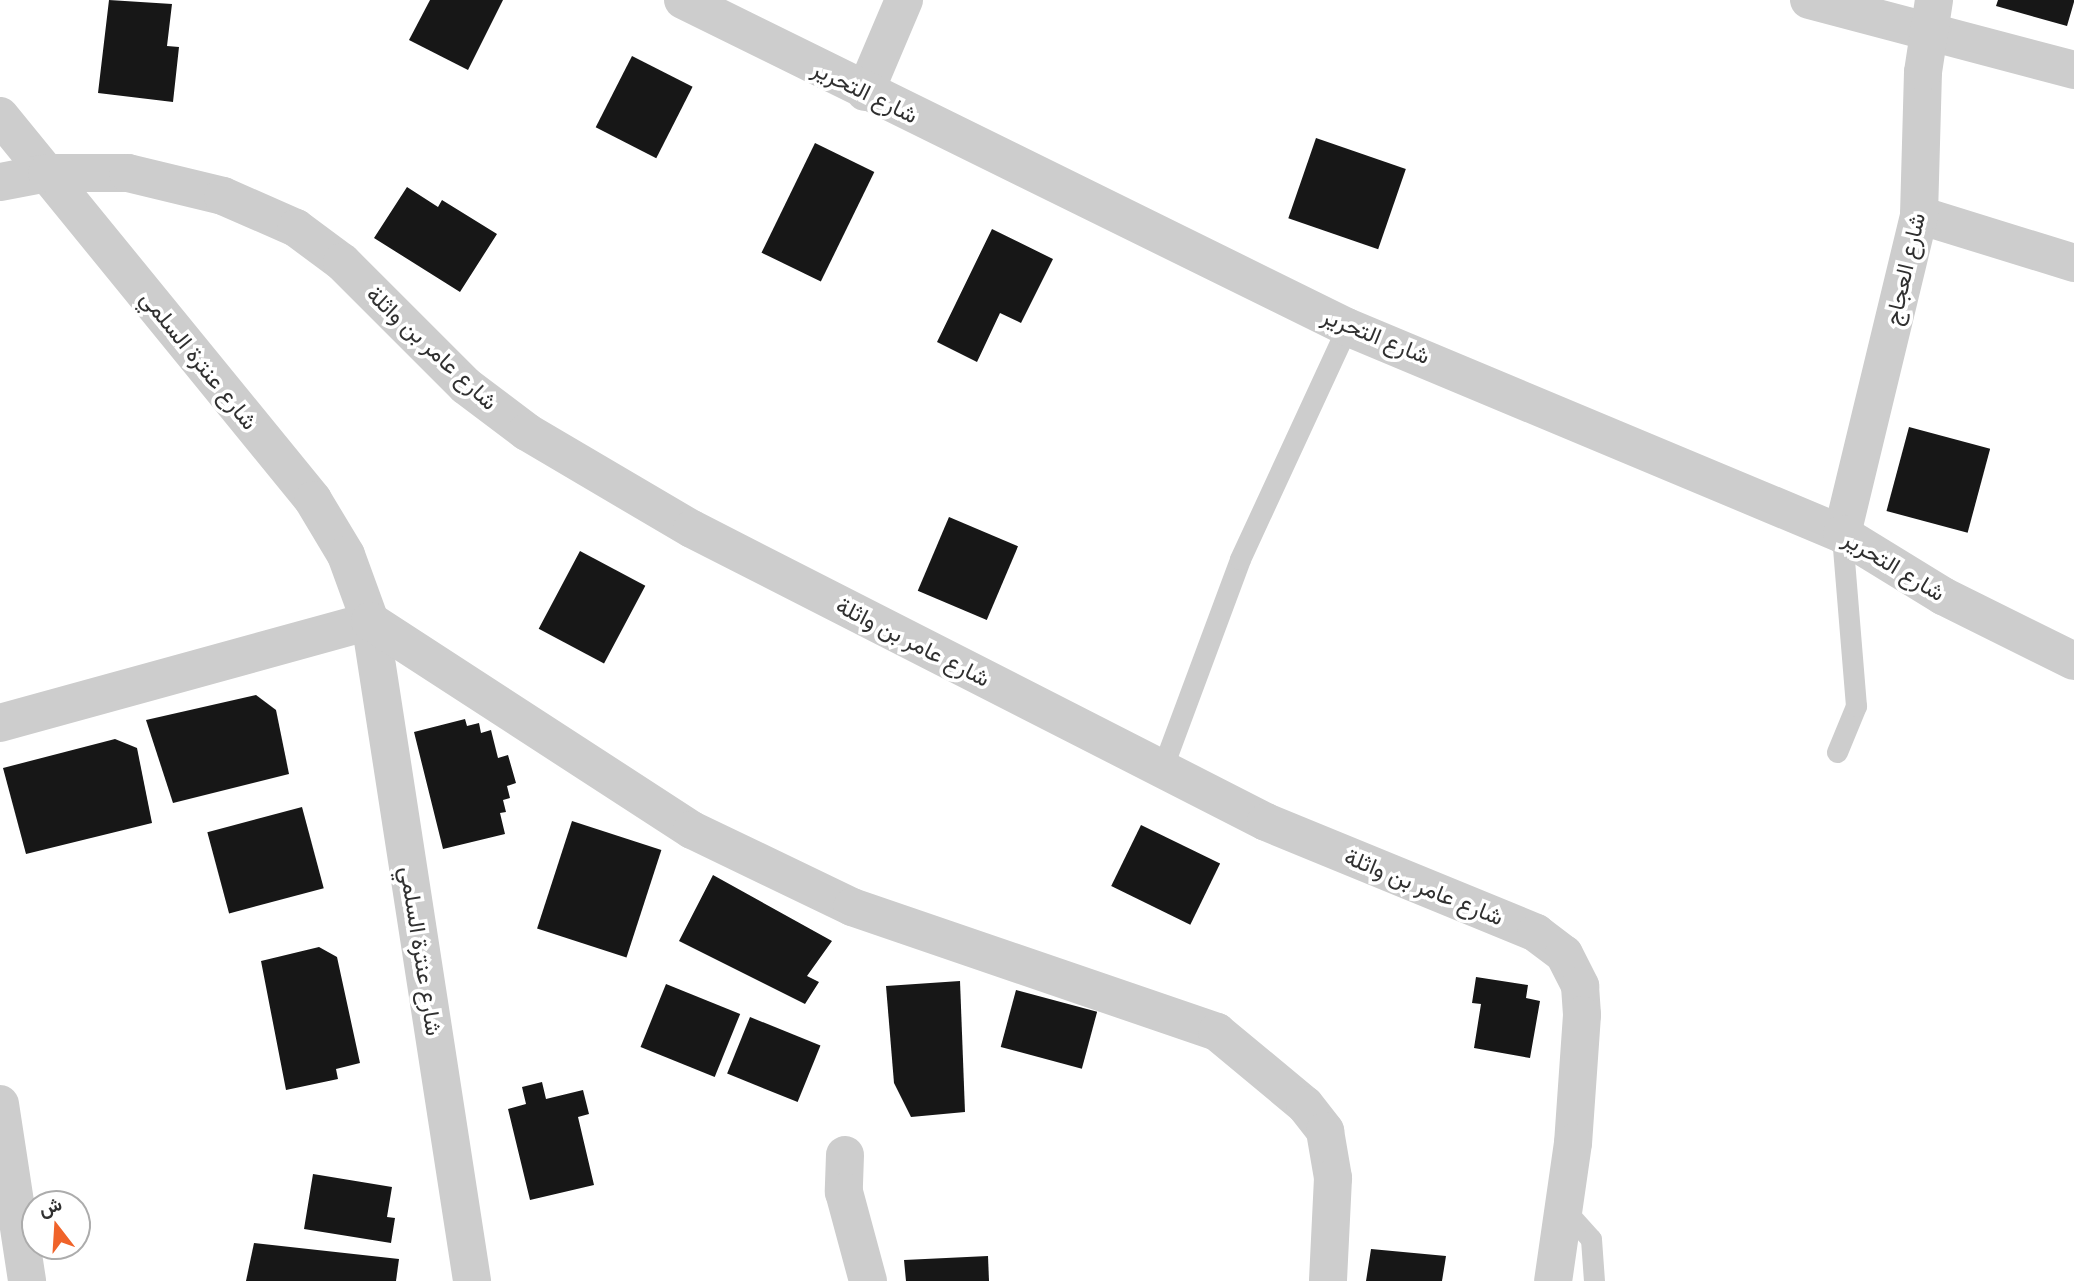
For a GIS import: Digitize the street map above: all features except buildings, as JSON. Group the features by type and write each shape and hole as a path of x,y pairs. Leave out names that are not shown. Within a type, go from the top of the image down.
{"street":[{"name":"شارع التحرير","path":"683,0 865,92 1347,327 1472,375 1842,534 1943,596 2074,661"},
{"path":"865,92 904,0"},
{"path":"1809,0 1931,15 2074,70"},
{"name":"شارع العجاج","path":"1842,534 1919,215 1931,15"},
{"name":"شارع عنترة السلمي","path":"0,116 313,500 346,555 370,621 472,1281"},
{"name":"شارع عامر بن واثلة","path":"0,182 47,173 128,173 223,196 296,228 342,262 466,386 527,432 692,528 1266,822 1536,933 1564,954 1580,986 1582,1015 1564,1209 1553,1281"},
{"path":"1919,215 2074,263"},
{"path":"0,723 370,621 692,830 852,907 1217,1032 1305,1105 1325,1131 1334,1178 1328,1281"},
{"path":"0,1104 27,1281"},
{"path":"845,1155 844,1192 868,1281"}],"lane":[{"path":"1162,769 1240,559 1347,327"},
{"path":"1837,752 1856,706 1842,534"},
{"path":"1564,1209 1591,1239 1594,1281"}]}
